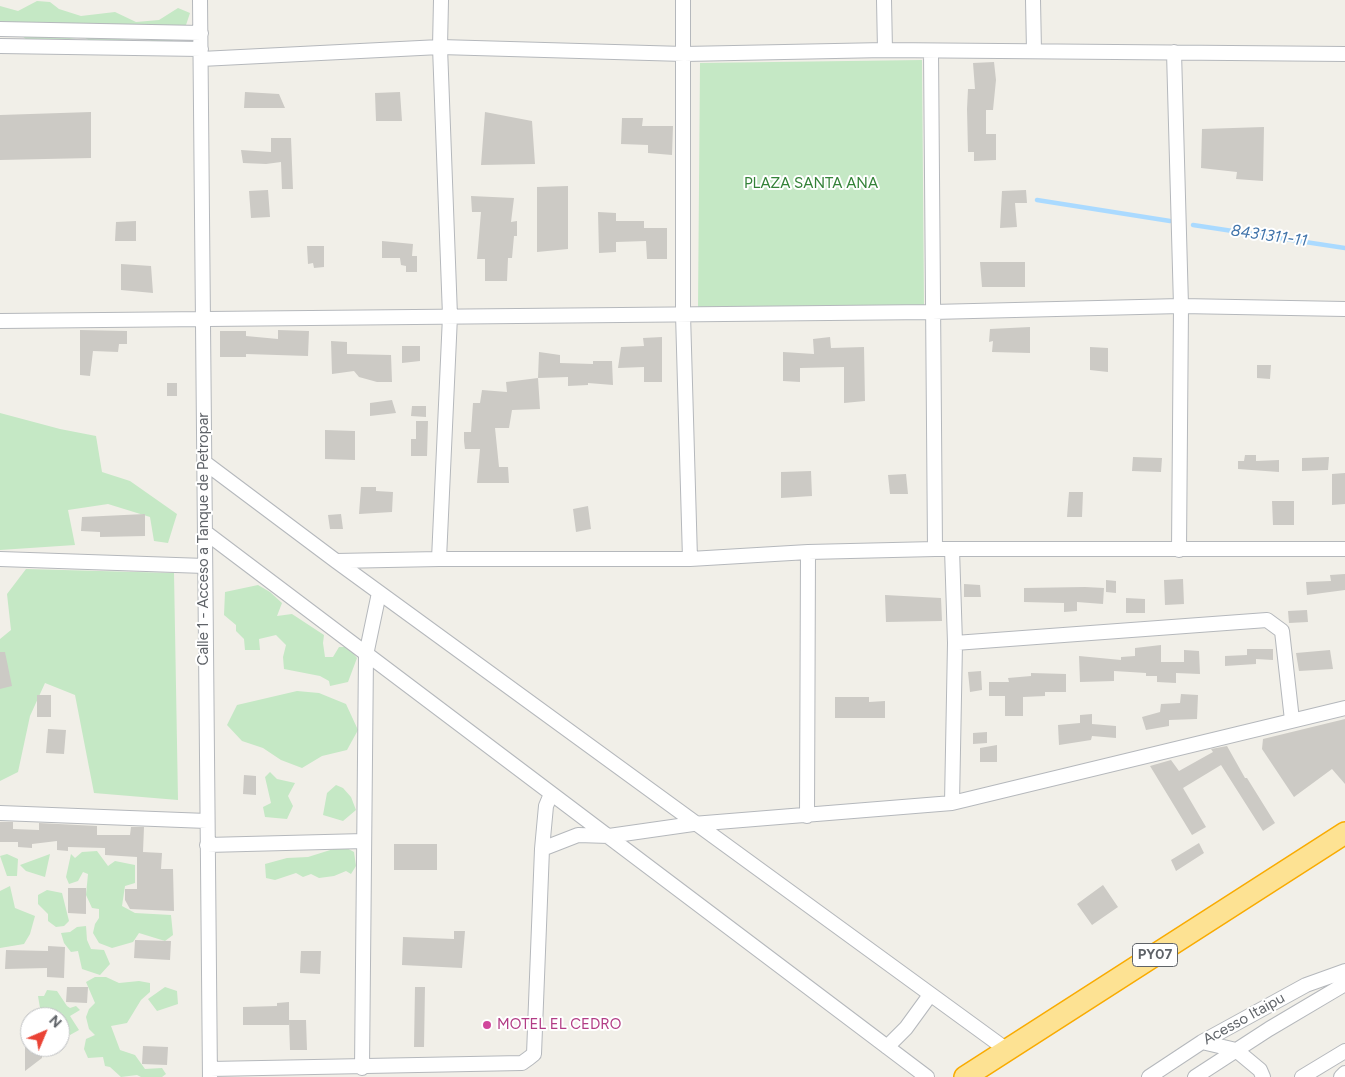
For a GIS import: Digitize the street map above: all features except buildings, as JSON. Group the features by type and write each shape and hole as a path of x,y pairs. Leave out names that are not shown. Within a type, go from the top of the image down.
{"highway":[{"name":"PY07","path":"965,1077 1345,833"}],"street":[{"name":"Calle 1 - Acceso a Tanque de Petropar","path":"200,0 210,1073"},
{"path":"439,559 450,316 440,48 441,0"},
{"path":"682,0 684,54 684,314 690,560"},
{"path":"884,0 885,50"},
{"path":"1033,0 1034,51"},
{"path":"0,30 201,33"},
{"path":"0,46 201,54 440,48 684,54 885,50 1345,54"},
{"path":"931,51 935,549"},
{"path":"1174,52 1181,306 1179,550"},
{"path":"0,321 932,312 1181,306 1345,309"},
{"path":"204,462 336,562 693,824 1007,1050"},
{"path":"204,532 927,1077"},
{"path":"336,562 439,559 690,560 808,552 935,549 1345,549"},
{"path":"952,549 955,643 952,803"},
{"path":"807,816 808,552"},
{"path":"0,559 205,566"},
{"path":"362,1068 366,655 379,593"},
{"path":"955,643 1267,620 1282,632 1292,720"},
{"path":"542,849 578,835 609,836 693,824 952,803 1345,708"},
{"path":"210,1073 522,1063 534,1054 542,849 546,806 551,794"},
{"path":"0,813 207,821"},
{"path":"207,845 364,841"},
{"name":"Acesso Itaipu","path":"1149,1077 1202,1042 1306,985 1345,971"},
{"path":"1195,1077 1345,984"},
{"path":"887,1047 906,1028 930,995"},
{"path":"1202,1042 1236,1050 1260,1070 1263,1077"},
{"path":"1302,1077 1345,1051"},
{"path":"1341,1077 1345,1073"}],"green space":[{"path":"37,1 50,2 59,9 81,16 115,12 136,22 159,20 178,8 190,13 183,34 172,41 162,43 139,38 93,43 84,37 62,40 50,39 40,45 29,42 20,34 0,37 0,6 18,11"},
{"name":"PLAZA SANTA ANA","path":"922,60 924,305 698,308 700,63"},
{"path":"0,413 60,429 96,436 102,472 130,481 177,514 168,543 154,541 150,517 108,504 68,510 75,545 0,550"},
{"path":"26,569 174,573 178,800 94,793 75,695 45,683 30,716 18,772 0,781 0,639 11,630 7,594"},
{"path":"258,585 270,592 282,603 277,616 292,614 324,635 325,657 333,657 339,647 348,647 357,658 348,682 330,686 329,681 320,676 284,669 283,657 286,645 276,635 259,639 260,650 245,650 244,639 236,631 236,625 224,615 225,592"},
{"path":"297,691 319,693 346,704 358,730 347,750 322,756 302,768 281,760 263,748 242,741 227,725 237,705"},
{"path":"270,772 277,779 295,783 288,796 293,806 287,819 265,817 263,807 271,803 265,777"},
{"path":"336,785 343,788 351,797 356,810 343,821 323,815 327,793"},
{"path":"343,846 354,852 356,866 351,874 346,871 334,876 319,878 311,874 303,877 296,873 275,880 266,878 265,864 287,858 308,857"},
{"path":"97,851 108,866 115,861 135,865 135,883 125,886 122,906 135,913 171,915 173,935 165,941 139,933 133,942 112,948 99,943 93,933 99,918 99,909 92,908 86,895 88,874 83,872 78,881 69,884 66,877 71,854 75,858 82,852"},
{"path":"7,854 18,859 17,876 7,876 0,856"},
{"path":"50,854 45,877 26,871 20,865"},
{"path":"10,886 15,908 35,916 30,934 24,944 0,948 0,891"},
{"path":"47,890 62,893 69,921 64,926 56,927 48,921 48,914 38,904 38,895"},
{"path":"86,926 87,940 91,949 104,950 110,964 100,975 82,969 78,951 71,952 64,943 61,933"},
{"path":"95,977 106,977 119,983 139,981 150,983 150,992 141,1000 127,1023 111,1026 120,1050 135,1055 145,1069 162,1068 166,1074 162,1077 141,1077 137,1075 121,1077 110,1067 105,1066 103,1057 88,1058 84,1049 86,1039 95,1035 89,1029 86,1017 89,1009 95,1003 86,982"},
{"path":"165,987 177,991 178,1004 157,1011 148,999"},
{"path":"47,990 57,991 68,1007 40,1007 38,996 44,996"},
{"path":"76,1006 80,1010 70,1016 70,1008"},
{"path":"70,1016 79,1030 70,1035"}],"waterway":[{"name":"8431311-11","path":"1037,200 1170,221"},
{"name":"8431311-11","path":"1193,225 1345,248"}],"place":[{"name":"MOTEL EL CEDRO","path":"487,1025"}]}
